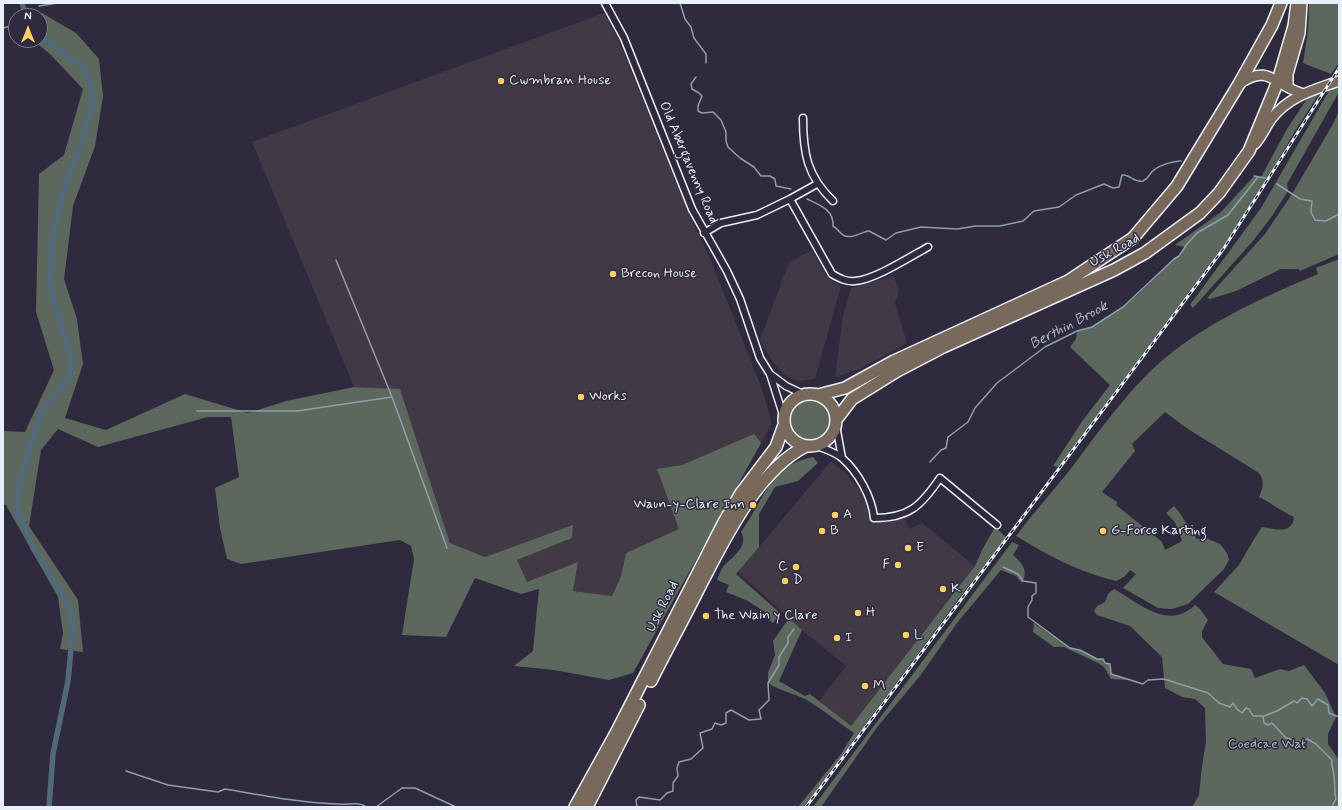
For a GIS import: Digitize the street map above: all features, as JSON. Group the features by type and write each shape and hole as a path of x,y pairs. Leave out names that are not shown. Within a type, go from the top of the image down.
{"highway":[{"name":"Usk Road","path":"818,395 844,388 894,361 1068,281 1133,238 1177,186 1239,84 1272,24 1281,3"},
{"name":"Usk Road","path":"836,423 852,399 897,371 943,347 1074,289 1145,253 1200,213 1219,193 1249,151 1283,84 1297,3"},
{"path":"805,395 818,395 826,400 833,407 836,423 829,438 811,446 794,441 788,434 784,422 791,403 805,395"},
{"name":"Usk Road","path":"575,807 616,733 724,522 741,493 776,447 784,422"},
{"name":"Usk Road","path":"587,807 731,528 777,466 788,456 811,446"}],"main road":[{"path":"1283,84 1288,74 1300,33 1302,3"},
{"path":"1239,84 1258,74 1265,75 1295,92 1304,94"},
{"path":"1249,151 1286,102 1339,81"}],"street":[{"name":"Old Abergavenny Road","path":"605,3 624,38 692,209 727,272 740,299 760,358 770,374"},
{"path":"803,118 805,154 811,173 818,184 833,201"},
{"path":"704,233 722,223 757,215 818,184"},
{"path":"790,199 832,274 839,278 854,281 866,279 928,247"},
{"path":"770,374 786,386 805,395"},
{"path":"770,374 784,422"},
{"path":"836,423 842,458 866,491 874,518 894,516 914,509 940,478 997,525"},
{"path":"811,446 842,458"}],"shaded area":[{"path":"604,13 619,41 683,200 712,263 762,389 771,420 771,425 709,537 626,553 621,576 612,596 573,591 578,563 527,583 485,557 450,543 400,390 354,387 252,142"},
{"path":"812,250 827,278 841,286 815,379 798,381 785,375 773,362 760,340 789,262"},
{"path":"893,276 899,290 895,303 907,343 862,368 835,377 843,316 851,288"},
{"path":"831,461 846,474 859,489 866,502 870,523 905,519 909,529 922,523 975,566 851,727 819,701 846,666 802,630 738,572"}],"green space":[{"path":"1309,3 1339,3 1339,63 1331,74 1303,63 1308,31"},
{"path":"48,17 76,33 99,59 103,96 95,146 73,206 64,279 77,319 83,364 65,418 106,430 185,394 248,413 286,401 354,387 400,389 450,543 485,557 573,525 572,538 517,560 527,582 578,562 573,591 612,596 621,576 626,553 679,529 657,469 682,465 754,434 761,443 633,673 609,680 554,670 514,666 533,651 539,589 521,594 475,578 446,637 402,635 414,559 411,546 400,540 241,564 227,559 220,528 215,488 239,477 231,417 208,417 98,447 58,429 41,450 29,526 78,600 83,652 60,649 63,633 58,597 6,505 3,504 3,431 25,432 54,370 36,312 39,174 64,155 83,89 43,48 48,48"},
{"path":"1339,88 1339,92 1287,184 1288,191 1272,216 1253,241 1193,308 1190,305 1261,208 1330,89"},
{"path":"1319,94 1295,131 1245,217 1058,467 1053,466 1083,420 1110,385 1070,347 1076,339 1077,331 1105,320 1130,302 1174,259 1179,256 1185,247 1175,245 1221,212 1254,176 1261,177 1287,129 1306,100"},
{"path":"1339,111 1339,254 1300,271 1298,269 1281,269 1236,291 1210,299 1207,298 1265,234 1292,194"},
{"path":"1339,259 1339,665 1214,592 1239,565 1262,527 1282,530 1286,529 1293,523 1294,517 1259,497 1263,485 1259,473 1188,429 1165,412 1132,444 1135,451 1102,492 1117,502 1116,505 1162,542 1165,550 1182,541 1175,522 1166,513 1174,506 1197,539 1206,538 1220,544 1227,553 1229,560 1224,569 1188,604 1172,609 1158,608 1123,588 1136,574 1130,570 1124,577 1116,581 1103,578 1064,563 1016,536 1123,401 1156,366 1193,337 1233,313 1318,274 1316,268"},
{"path":"810,398 822,402 828,408 832,420 828,432 822,438 810,442 798,438 792,432 788,420 792,408 798,402"},
{"path":"813,457 818,463 798,481 775,487 759,514 759,547 736,574 780,613 773,623 763,615 765,612 748,601 726,592 729,585 717,580 723,567 742,546 743,537 741,532 762,496 787,467 799,461"},
{"path":"995,527 1007,538 966,589 804,807 798,807 841,754 854,733 805,699 768,683 768,673 775,655 773,641 789,618 802,630 779,681 805,696 810,694 851,726 975,566"},
{"path":"1012,542 1019,545 1013,555 1025,571 1022,583 1016,576 1001,570 957,623 920,676 878,726 821,807 813,807"},
{"name":"Coedcae Wat","path":"1114,589 1143,607 1164,615 1174,615 1185,612 1195,605 1208,620 1202,631 1202,637 1223,664 1251,669 1255,678 1280,669 1289,671 1304,665 1325,693 1336,717 1328,734 1328,744 1339,760 1339,807 1192,807 1199,795 1206,742 1205,708 1195,699 1182,697 1165,688 1162,657 1130,626 1097,615 1094,611 1097,606 1105,602 1108,594"},
{"path":"1034,623 1070,648 1080,650 1097,659 1103,659 1105,663 1110,664 1111,674 1130,680 1111,679 1104,667 1098,663 1064,647 1054,647 1033,632"}],"waterway":[{"path":"22,3 24,8"},
{"path":"39,6 58,3"},
{"path":"680,3 685,19 691,27 694,38 706,54 706,63"},
{"path":"3,28 8,27"},
{"path":"48,42 82,67 90,81 94,98 83,140 63,191 53,236 50,281 53,298 71,358 70,376 42,411 23,469 17,497 17,510 33,548 69,606 73,628 68,681 53,754 49,807"},
{"path":"696,77 691,84 692,89 702,96 698,106 698,111 702,113 713,112 721,120 726,132 728,147 740,158 754,167 761,176 770,176 775,179 776,186 791,189"},
{"path":"807,199 829,212 833,220 833,226 843,235 849,237 869,231 886,240 896,233 921,227 957,229 976,226 1000,226 1023,221 1034,211 1059,207 1076,195 1104,184 1113,188 1119,187 1122,175 1137,181 1143,181 1147,179 1152,171 1160,166 1181,161"},
{"name":"Berthin Brook","path":"1254,176 1265,178"},
{"name":"Berthin Brook","path":"930,462 941,450 946,448 948,437 968,422 975,408 997,383 1045,347 1077,331 1092,327 1123,307 1179,256 1197,233 1228,215 1258,177"},
{"path":"1277,184 1300,199 1312,201 1311,212 1315,220 1326,221 1339,214"},
{"path":"336,260 392,397 447,548"},
{"path":"197,411 297,411 392,397"},
{"path":"1003,567 1018,574 1023,581 1036,583 1036,593 1032,596 1032,600 1028,607 1028,617 1070,648 1080,650 1097,659 1103,659 1105,663 1110,664 1111,674 1143,684 1148,680 1164,679 1208,693 1219,703 1230,707 1233,703 1242,713 1246,708 1249,709 1253,716 1263,716 1264,723 1268,725 1272,723 1286,738 1303,742 1307,739 1316,744 1332,760 1336,799 1333,807"},
{"name":"Berthin Brook","path":"637,807 636,800 639,797 660,800 667,793 673,791 673,783 678,776 677,768 679,762 691,759 703,748 700,733 712,729 715,723 721,725 726,723 726,713 731,710 749,720 761,719 759,710 769,700 768,683 779,665 779,657 788,643 788,637 794,629"},
{"path":"1264,716 1277,711 1294,701 1297,703 1302,698 1307,699 1312,706 1318,699 1328,705 1329,713 1339,717"},
{"path":"126,771 168,785 218,792 225,789 295,800 357,804 367,807"},
{"path":"376,807 402,788 415,788 456,807"}],"railway":[{"path":"806,807 1224,248 1339,68"}],"place":[{"name":"Cwmbran House","path":"501,81"},
{"name":"Brecon House","path":"613,274"},
{"name":"Works","path":"581,397"},
{"name":"Waun-y-Clare Inn","path":"753,505"},
{"name":"A","path":"835,515"},
{"name":"B","path":"822,531"},
{"name":"G-Force Karting","path":"1103,531"},
{"name":"E","path":"908,548"},
{"name":"F","path":"898,565"},
{"name":"C","path":"796,567"},
{"name":"D","path":"785,581"},
{"name":"K","path":"943,589"},
{"name":"H","path":"858,613"},
{"name":"The Wain y Clare","path":"706,616"},
{"name":"L","path":"906,635"},
{"name":"I","path":"837,638"},
{"name":"M","path":"865,686"}]}
